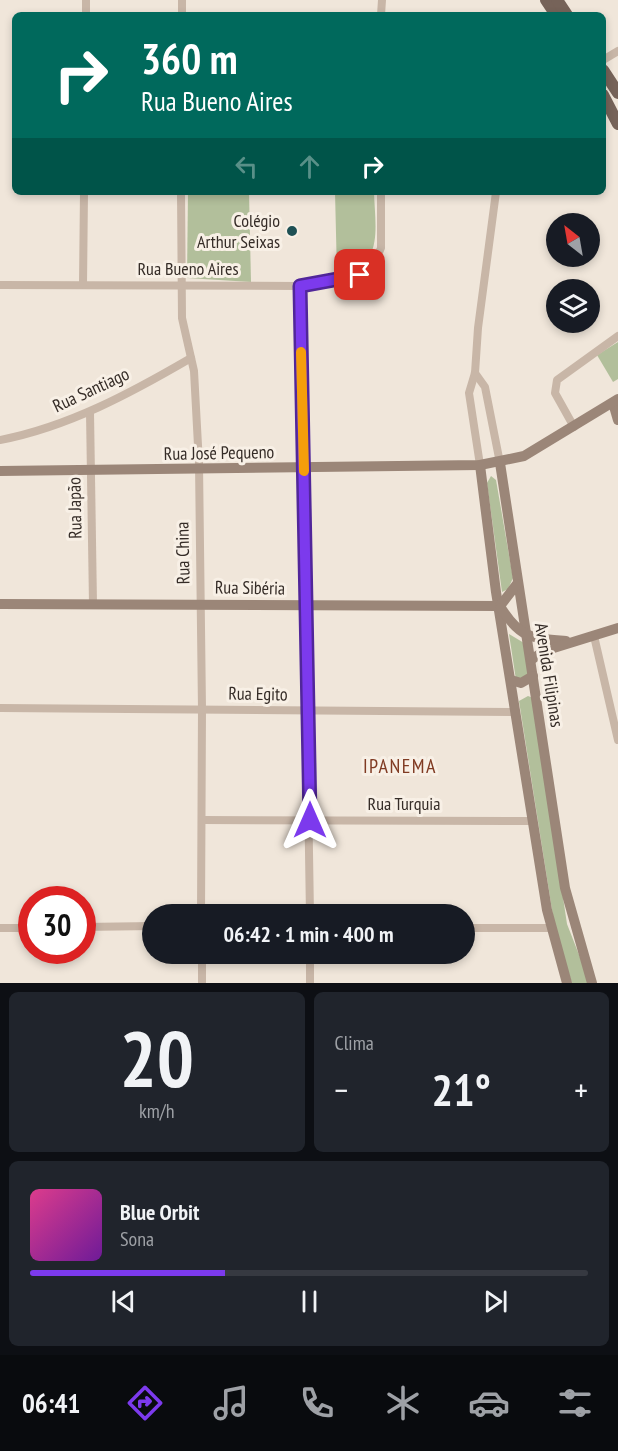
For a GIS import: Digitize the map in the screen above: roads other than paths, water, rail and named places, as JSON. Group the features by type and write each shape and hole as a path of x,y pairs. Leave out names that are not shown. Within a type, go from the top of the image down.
{"main road":[{"path":"606,75 618,93"},
{"path":"606,101 618,124"},
{"path":"615,401 618,420"},
{"name":"Rua José Pequeno","path":"0,471 90,472 500,463 524,456 615,401"},
{"name":"Avenida Filipinas","path":"500,463 565,888 592,983"},
{"name":"Avenida Filipinas","path":"480,465 550,928 567,983"},
{"path":"517,584 500,606 508,619 527,637 572,641"},
{"name":"Rua Sibéria","path":"0,604 500,606"},
{"path":"531,660 544,651 618,628"},
{"path":"511,680 521,684 533,676"},
{"path":"514,698 526,690 536,694"}],"street":[{"path":"84,195 84,285"},
{"name":"Rua China","path":"181,195 184,331 195,387 199,470 202,709 201,904"},
{"name":"Rua Bueno Aires","path":"0,285 300,286 360,275 373,266 381,248 381,195"},
{"name":"Avenida Filipinas","path":"480,465 469,393 475,373 478,328 496,195"},
{"path":"300,286 309,711 310,904"},
{"path":"574,427 557,400 554,386 557,380 618,336"},
{"name":"Rua Santiago","path":"0,440 23,436 90,412 191,358"},
{"name":"Avenida Filipinas","path":"475,373 485,387 500,463"},
{"name":"Rua Japão","path":"90,412 93,604"},
{"path":"594,636 618,740"},
{"name":"Rua Egito","path":"0,708 516,712"},
{"name":"Rua Turquia","path":"202,820 533,821"},
{"path":"96,927 142,926"},
{"path":"0,928 18,928"},
{"path":"475,928 550,928"},
{"path":"202,964 202,983"},
{"path":"310,964 310,983"}],"place":[{"name":"Colégio Arthur Seixas","path":"292,231"}],"district":[{"name":"IPANEMA","path":"400,766"}]}
